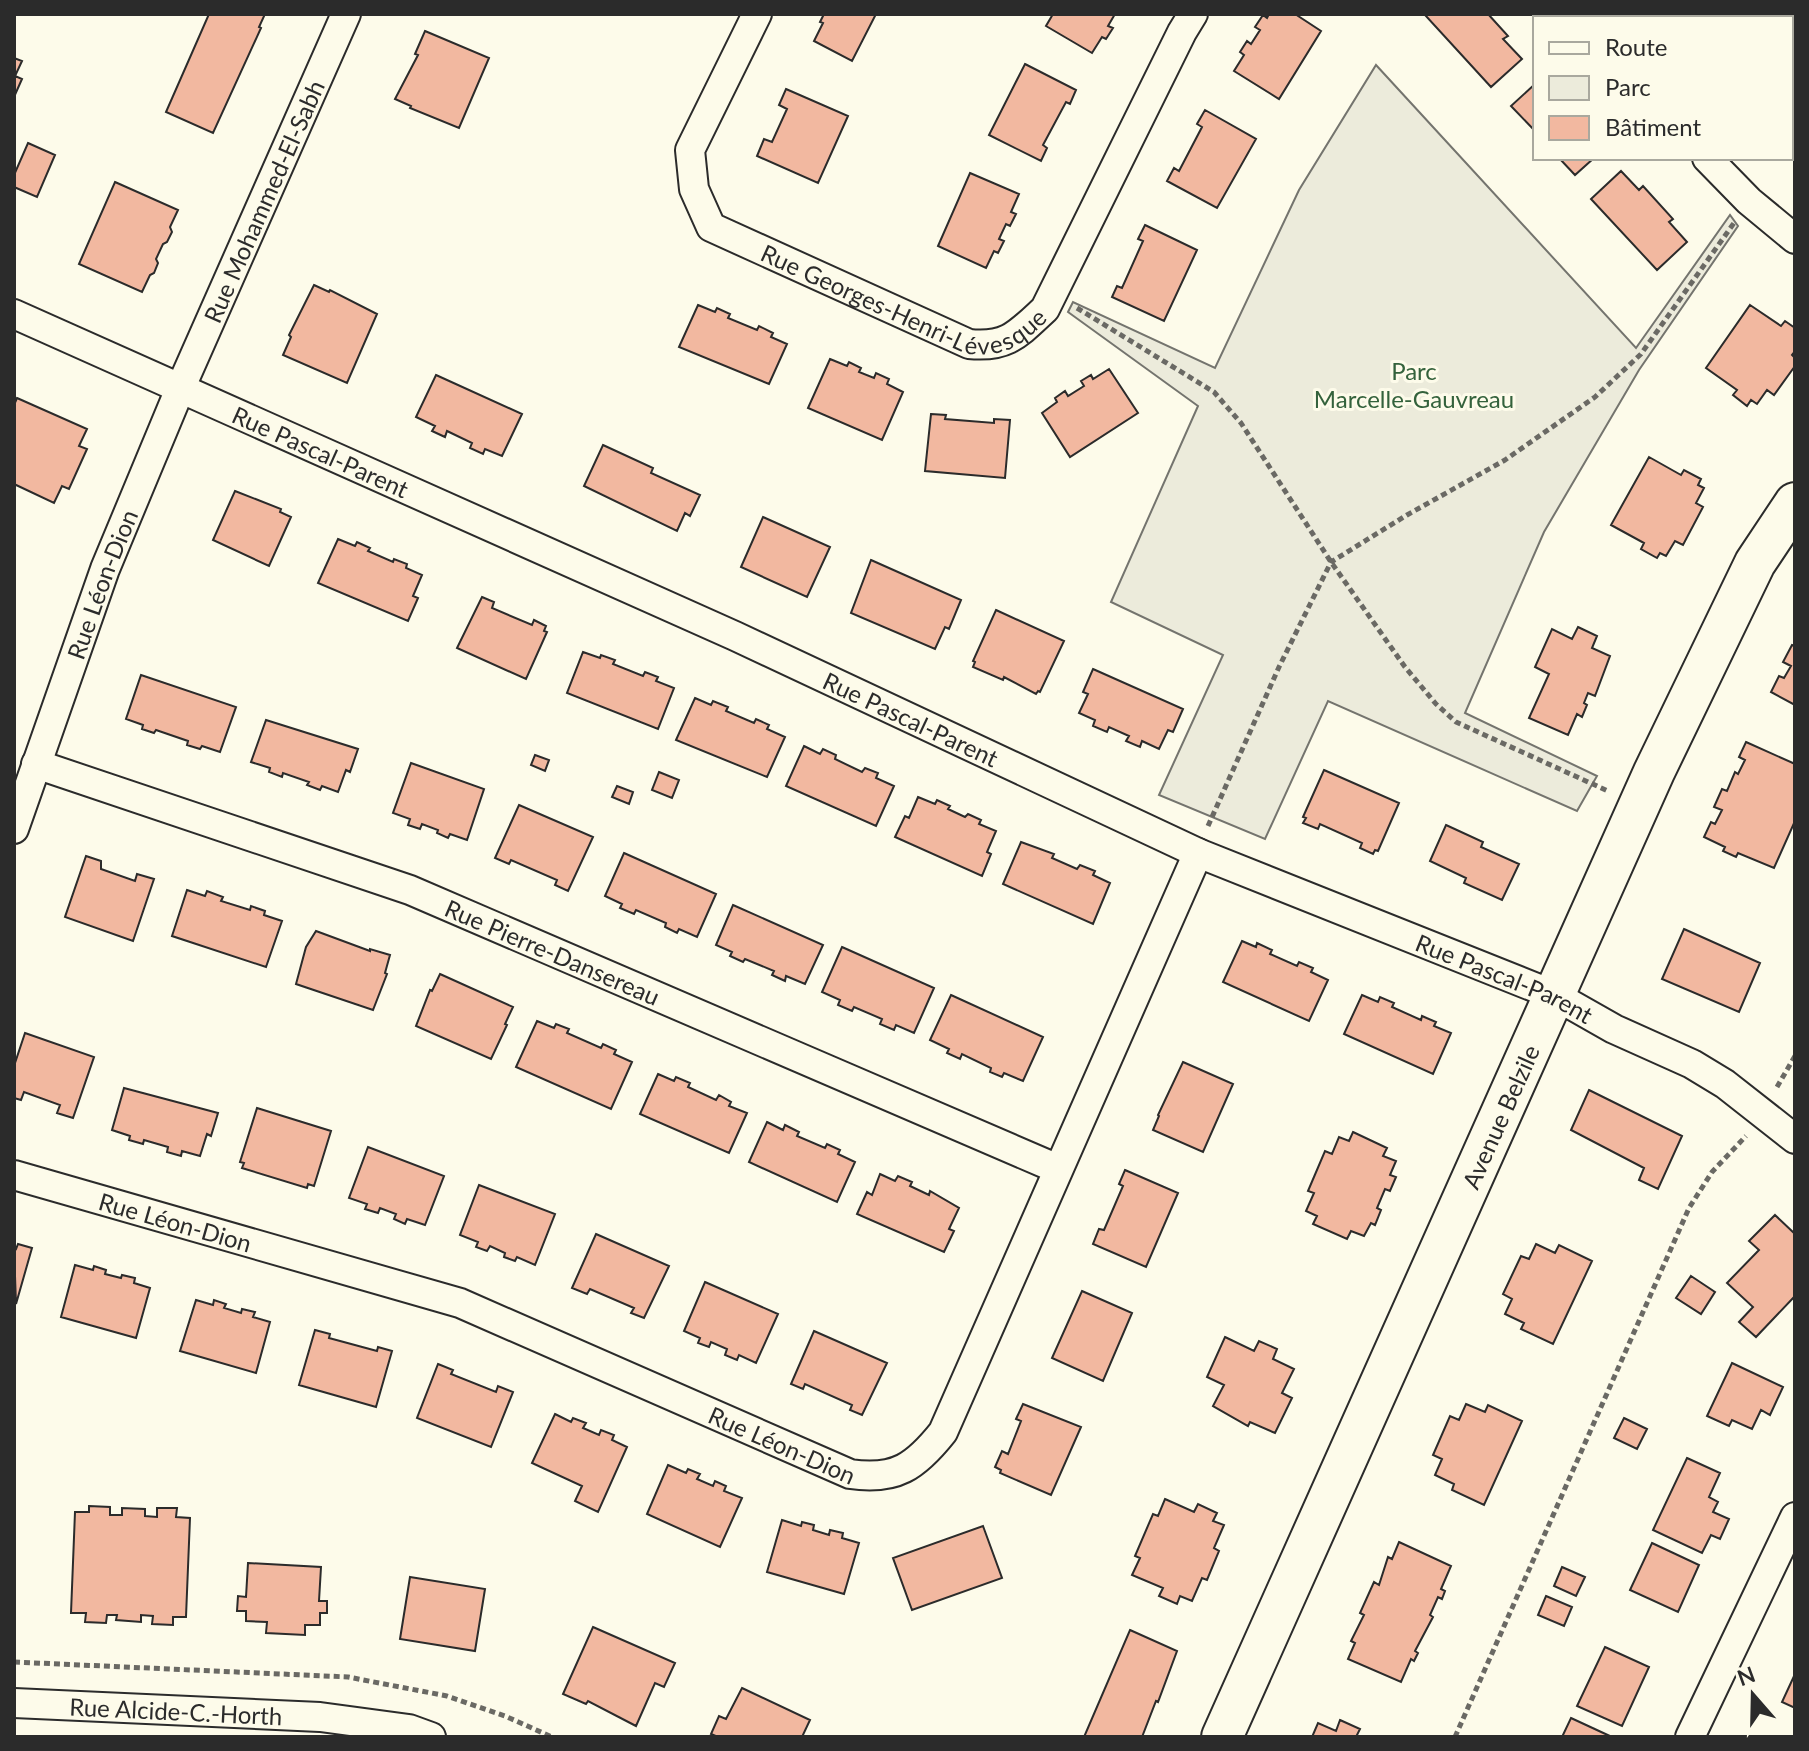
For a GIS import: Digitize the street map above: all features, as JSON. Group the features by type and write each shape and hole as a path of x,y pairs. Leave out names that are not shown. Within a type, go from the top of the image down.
{"street":[{"name":"Rue Mohammed-El-Sabh","path":"180,389 346,14"},
{"name":"Rue Georges-Henri-Lévesque","path":"757,14 690,150 694,189 711,227 969,344 991,346 1018,334 1045,309 1193,14"},
{"path":"1709,160 1749,201 1795,239"},
{"name":"Rue Pascal-Parent","path":"14,314 735,636 1198,853 1554,995 1614,1029 1692,1064 1762,1110 1795,1139"},
{"name":"Rue Léon-Dion","path":"14,829 105,569 180,389"},
{"name":"Avenue Belzile","path":"1222,1737 1640,805 1755,563 1795,503"},
{"name":"Rue Pierre-Dansereau","path":"36,764 410,890 1058,1169"},
{"name":"Rue Léon-Dion","path":"14,1175 460,1303 850,1474 886,1474 905,1468 924,1456 943,1432 1198,853"},
{"path":"1690,1737 1795,1517"},
{"name":"Rue Alcide-C.-Horth","path":"14,1703 320,1717 409,1729 431,1737"}],"path":[{"path":"1198,853 1216,805 1331,562 1505,460 1595,397 1641,354 1749,201"},
{"path":"1052,294 1214,392 1241,423 1331,562 1405,667 1436,704 1456,722 1640,805"},
{"path":"1455,1737 1689,1208 1712,1172 1744,1139 1795,1056"},
{"path":"14,1662 348,1677 447,1696 505,1716 552,1737"}],"green space":[{"name":"Parc Marcelle-Gauvreau","path":"1376,65 1636,348 1730,215 1738,226 1639,370 1544,532 1465,713 1597,776 1577,811 1328,701 1265,839 1159,795 1223,655 1111,602 1198,406 1068,312 1073,302 1215,368 1299,190"}],"building":[{"path":"209,14 265,14 213,133 166,112"},
{"path":"824,14 876,14 852,61 814,41"},
{"path":"1053,14 1115,14 1108,26 1113,28 1106,39 1102,37 1092,53 1046,26"},
{"path":"1269,14 1295,14 1321,31 1279,99 1234,71 1244,55 1240,52 1247,41 1251,44 1260,30 1255,27 1263,15 1267,18"},
{"path":"1488,14 1508,36 1503,39 1522,59 1491,87 1425,15"},
{"path":"1793,29 1795,31 1793,104"},
{"path":"425,31 489,58 459,128 395,99 418,55 415,54"},
{"path":"14,58 22,61 15,76 22,79 14,97"},
{"path":"1025,64 1076,90 1070,104 1066,102 1043,145 1047,148 1041,161 989,135"},
{"path":"1533,86 1533,129 1511,106"},
{"path":"786,89 848,116 818,183 757,156 764,139 772,142 787,109 779,105"},
{"path":"1205,110 1256,139 1217,208 1167,181 1174,168 1179,171 1202,127 1197,124"},
{"path":"28,143 55,155 37,197 14,187 14,175"},
{"path":"1561,160 1592,160 1575,175"},
{"path":"1621,171 1639,190 1643,186 1673,219 1669,222 1687,242 1657,270 1591,199"},
{"path":"970,173 1019,194 1011,212 1016,214 1010,226 1006,224 999,239 1004,241 998,253 994,251 986,268 938,246"},
{"path":"115,182 178,210 170,227 172,232 156,259 158,263 154,273 142,292 79,264"},
{"path":"1145,225 1197,250 1164,321 1112,297 1117,286 1122,288 1143,241 1138,239"},
{"path":"314,285 377,314 347,383 283,355 291,337 289,335"},
{"path":"698,305 715,312 717,308 730,314 728,318 757,330 759,326 773,333 771,337 787,344 769,384 679,347"},
{"path":"1750,305 1781,326 1785,321 1795,328 1795,351 1792,355 1795,366 1774,395 1767,390 1757,404 1751,400 1747,406 1733,395 1737,390 1706,368"},
{"path":"830,359 847,366 849,362 861,368 859,372 874,378 876,373 889,379 887,384 903,392 882,440 808,408"},
{"path":"1109,369 1138,413 1070,457 1042,413 1057,402 1055,398 1065,391 1068,396 1084,386 1081,381 1091,375 1093,379"},
{"path":"436,375 522,414 502,456 485,449 483,454 470,448 472,443 447,431 445,437 432,431 435,426 416,417"},
{"path":"17,398 87,429 79,446 87,449 69,489 62,486 54,503 14,484 14,405"},
{"path":"931,414 946,415 945,419 994,423 994,419 1010,420 1005,478 925,471"},
{"path":"603,445 653,468 651,473 700,495 690,516 685,513 677,531 584,486"},
{"path":"1649,457 1681,475 1684,470 1701,479 1698,485 1704,488 1696,503 1703,507 1683,545 1675,541 1666,556 1660,553 1657,558 1641,549 1644,543 1611,525"},
{"path":"235,491 281,509 280,512 291,517 269,566 213,540"},
{"path":"763,517 830,547 807,597 741,567"},
{"path":"338,539 355,546 357,542 370,548 368,551 393,562 394,559 407,564 406,568 422,575 413,596 418,598 408,621 318,583"},
{"path":"871,560 961,600 949,629 945,627 935,649 851,613"},
{"path":"482,597 494,602 492,608 532,625 534,620 546,626 544,631 547,632 526,679 457,648"},
{"path":"996,610 1064,641 1040,692 1036,694 1004,677 1003,680 973,667"},
{"path":"1578,627 1597,636 1592,648 1610,656 1595,696 1588,693 1582,717 1577,714 1568,735 1529,718 1549,674 1535,667 1552,629 1572,639"},
{"path":"1792,645 1795,646 1795,705 1771,692 1779,676 1784,678 1791,666 1783,662"},
{"path":"583,652 615,660 613,664 643,676 645,672 658,677 656,681 674,688 658,729 567,693"},
{"path":"1093,669 1183,709 1173,732 1168,730 1159,749 1142,741 1140,747 1126,741 1129,736 1109,727 1107,732 1093,726 1095,720 1079,713 1088,694 1083,692"},
{"path":"141,675 236,707 220,752 187,745 188,741 156,730 154,733 142,729 143,725 126,719"},
{"path":"695,698 711,705 713,701 728,707 726,711 754,723 756,719 769,725 767,729 785,737 767,777 676,740"},
{"path":"266,720 358,749 350,772 346,770 338,792 322,786 320,790 307,785 309,782 283,773 282,777 269,772 270,768 251,762"},
{"path":"1746,742 1795,764 1795,821 1774,868 1738,853 1736,857 1723,851 1725,847 1704,837 1711,822 1715,824 1722,810 1714,807 1722,789 1727,791 1735,772 1738,774 1745,760 1739,757"},
{"path":"804,746 820,754 823,749 836,755 835,759 862,772 865,768 878,773 876,778 894,786 876,826 786,786"},
{"path":"535,755 549,760 545,771 531,765"},
{"path":"411,763 484,789 467,840 450,834 448,838 422,824 420,829 408,825 410,819 393,813"},
{"path":"1324,770 1399,803 1378,851 1375,850 1373,854 1360,848 1362,843 1320,824 1318,829 1303,823"},
{"path":"659,772 679,780 672,798 652,790"},
{"path":"617,786 633,792 629,804 612,797"},
{"path":"918,797 935,804 937,800 950,806 948,809 965,817 968,814 981,820 979,824 996,831 982,876 895,837 905,816 909,818"},
{"path":"519,805 593,837 568,891 555,885 557,880 511,860 509,864 495,858"},
{"path":"1446,825 1483,842 1481,847 1519,864 1502,900 1464,883 1466,878 1430,861"},
{"path":"1021,842 1054,854 1052,858 1077,869 1080,865 1095,871 1093,875 1110,883 1093,924 1003,884"},
{"path":"624,853 716,894 697,937 679,929 677,933 665,927 666,923 636,910 634,914 620,908 622,904 605,896"},
{"path":"86,856 101,861 101,869 135,881 137,874 154,879 133,941 65,917"},
{"path":"187,890 205,896 207,891 223,897 221,901 250,910 251,906 265,911 264,915 282,921 266,967 172,936"},
{"path":"733,905 823,945 805,984 786,976 785,981 772,975 774,971 745,959 743,962 730,956 732,952 716,945"},
{"path":"1684,929 1760,963 1739,1012 1662,979"},
{"path":"316,931 390,955 387,974 373,1010 296,984 306,947"},
{"path":"1242,941 1256,947 1257,943 1272,950 1270,954 1297,966 1299,962 1313,968 1311,972 1328,980 1309,1021 1223,982"},
{"path":"842,947 934,988 914,1033 896,1025 894,1030 880,1024 882,1019 854,1007 852,1011 838,1005 840,1000 822,992"},
{"path":"440,974 513,1007 491,1059 416,1026"},
{"path":"951,995 1043,1037 1023,1081 1004,1073 1002,1077 990,1072 991,1068 962,1054 960,1059 947,1053 949,1049 930,1040"},
{"path":"1362,995 1378,1002 1380,997 1394,1003 1392,1007 1421,1020 1422,1016 1436,1022 1434,1026 1451,1033 1433,1074 1344,1034"},
{"path":"537,1021 554,1028 556,1024 569,1029 567,1033 601,1048 603,1044 616,1050 614,1054 632,1062 611,1109 516,1067"},
{"path":"25,1033 94,1057 73,1118 57,1113 60,1105 24,1092 21,1100 14,1098 14,1066"},
{"path":"1183,1062 1233,1084 1203,1152 1153,1130"},
{"path":"658,1074 674,1081 676,1077 690,1083 688,1087 716,1100 719,1095 731,1102 729,1106 747,1113 729,1153 640,1114"},
{"path":"124,1088 218,1113 211,1136 207,1134 200,1156 182,1151 181,1156 167,1152 168,1147 144,1140 143,1144 129,1140 130,1136 112,1130"},
{"path":"1589,1090 1682,1136 1658,1189 1639,1180 1644,1168 1571,1130"},
{"path":"257,1108 331,1131 314,1186 308,1184 307,1188 242,1168 244,1163 240,1162"},
{"path":"767,1122 783,1130 785,1125 799,1132 797,1136 825,1148 827,1144 840,1150 838,1154 855,1162 837,1202 749,1162"},
{"path":"1353,1132 1387,1148 1383,1156 1396,1161 1390,1175 1396,1177 1390,1191 1385,1189 1377,1208 1381,1210 1375,1225 1371,1223 1364,1236 1351,1231 1347,1239 1313,1224 1317,1216 1306,1211 1314,1193 1308,1191 1325,1151 1332,1154 1339,1137 1349,1141"},
{"path":"368,1147 444,1176 425,1225 407,1219 405,1224 394,1219 396,1214 380,1208 378,1213 365,1209 367,1204 349,1198"},
{"path":"1125,1170 1178,1193 1146,1267 1093,1244 1099,1229 1104,1230 1123,1186 1119,1184"},
{"path":"880,1174 895,1181 898,1176 912,1182 910,1186 929,1195 930,1191 959,1208 949,1229 954,1231 944,1252 857,1214 867,1192 872,1195"},
{"path":"479,1185 555,1214 535,1265 517,1257 515,1261 504,1257 505,1253 490,1246 487,1251 476,1247 478,1242 460,1235"},
{"path":"1775,1215 1795,1234 1795,1296 1756,1337 1739,1322 1753,1307 1727,1283 1759,1250 1749,1241"},
{"path":"596,1234 669,1266 644,1318 631,1313 634,1308 590,1289 587,1294 572,1288"},
{"path":"18,1244 32,1248 16,1304 14,1248"},
{"path":"1536,1244 1555,1253 1559,1245 1592,1261 1553,1344 1521,1329 1524,1323 1505,1314 1512,1299 1503,1294 1521,1256 1529,1259"},
{"path":"75,1265 93,1270 94,1266 106,1270 105,1274 135,1278 134,1283 150,1288 136,1338 61,1317"},
{"path":"1691,1276 1715,1292 1701,1314 1676,1298"},
{"path":"705,1282 778,1314 756,1363 739,1355 737,1360 725,1355 727,1349 711,1342 709,1347 698,1343 700,1338 684,1331"},
{"path":"1082,1291 1132,1313 1103,1381 1052,1358"},
{"path":"196,1300 213,1305 214,1300 226,1304 224,1308 241,1313 242,1309 255,1312 253,1317 270,1322 256,1373 180,1351"},
{"path":"315,1330 330,1334 329,1338 377,1351 378,1347 392,1351 376,1407 299,1385"},
{"path":"814,1331 887,1363 862,1415 850,1410 852,1405 805,1384 803,1389 791,1384"},
{"path":"1225,1337 1254,1351 1259,1341 1277,1349 1273,1359 1294,1369 1282,1393 1292,1398 1275,1433 1250,1422 1248,1426 1213,1406 1224,1385 1207,1377"},
{"path":"1732,1363 1783,1387 1770,1415 1761,1410 1752,1429 1732,1420 1729,1426 1707,1416"},
{"path":"438,1364 453,1370 451,1374 496,1392 498,1386 513,1392 491,1447 417,1418"},
{"path":"1023,1404 1081,1427 1051,1495 1000,1473 1001,1470 995,1467 1002,1451 1008,1454 1021,1421 1016,1419"},
{"path":"1466,1404 1485,1412 1488,1405 1522,1421 1484,1505 1452,1490 1454,1484 1435,1475 1442,1459 1433,1455 1450,1416 1459,1420"},
{"path":"555,1414 571,1422 573,1418 586,1423 583,1428 599,1435 601,1430 614,1435 612,1440 627,1447 598,1512 575,1501 582,1486 532,1463"},
{"path":"1624,1418 1647,1429 1637,1449 1614,1438"},
{"path":"1687,1458 1720,1473 1709,1497 1718,1502 1713,1512 1729,1519 1720,1539 1711,1535 1702,1553 1653,1530"},
{"path":"668,1465 686,1473 688,1469 700,1474 697,1479 713,1486 715,1481 726,1486 724,1491 742,1498 720,1547 647,1514"},
{"path":"1165,1499 1194,1512 1198,1504 1217,1513 1213,1521 1224,1525 1214,1548 1219,1551 1207,1580 1202,1578 1192,1601 1180,1596 1177,1604 1159,1596 1163,1588 1132,1575 1140,1558 1135,1556 1153,1514 1158,1516"},
{"path":"89,1506 110,1507 110,1515 122,1515 122,1508 145,1509 145,1516 157,1517 157,1508 177,1508 176,1517 190,1518 186,1617 173,1617 173,1625 152,1624 153,1616 141,1615 141,1622 116,1620 117,1615 107,1615 106,1623 85,1622 86,1613 71,1613 75,1512 89,1512"},
{"path":"782,1520 801,1526 802,1522 814,1525 813,1530 829,1535 830,1530 843,1533 842,1538 859,1543 844,1594 767,1572"},
{"path":"983,1526 1002,1578 912,1610 893,1558"},
{"path":"1399,1542 1451,1566 1441,1589 1445,1591 1442,1599 1438,1597 1430,1615 1433,1617 1415,1651 1418,1653 1414,1661 1411,1659 1401,1682 1348,1659 1355,1643 1351,1641 1364,1615 1360,1613 1374,1582 1379,1585 1388,1557 1392,1559"},
{"path":"1652,1543 1699,1565 1678,1612 1630,1590"},
{"path":"248,1563 321,1567 319,1601 327,1601 327,1613 320,1613 320,1625 305,1625 305,1635 266,1633 267,1622 246,1621 246,1611 237,1611 238,1596 246,1597"},
{"path":"1562,1567 1585,1577 1576,1596 1554,1586"},
{"path":"410,1577 485,1589 475,1651 400,1639"},
{"path":"1546,1596 1572,1607 1564,1626 1538,1615"},
{"path":"593,1627 675,1663 664,1687 655,1683 636,1726 588,1701 586,1704 563,1694"},
{"path":"1130,1630 1177,1651 1158,1702 1142,1737 1084,1737"},
{"path":"1605,1647 1649,1667 1622,1726 1577,1706"},
{"path":"1795,1674 1795,1708 1782,1702"},
{"path":"742,1688 810,1720 802,1737 718,1737 711,1734 719,1716 726,1719"},
{"path":"1571,1718 1612,1737 1562,1737"},
{"path":"1340,1720 1360,1729 1356,1737 1312,1737 1318,1723 1336,1731"}]}
